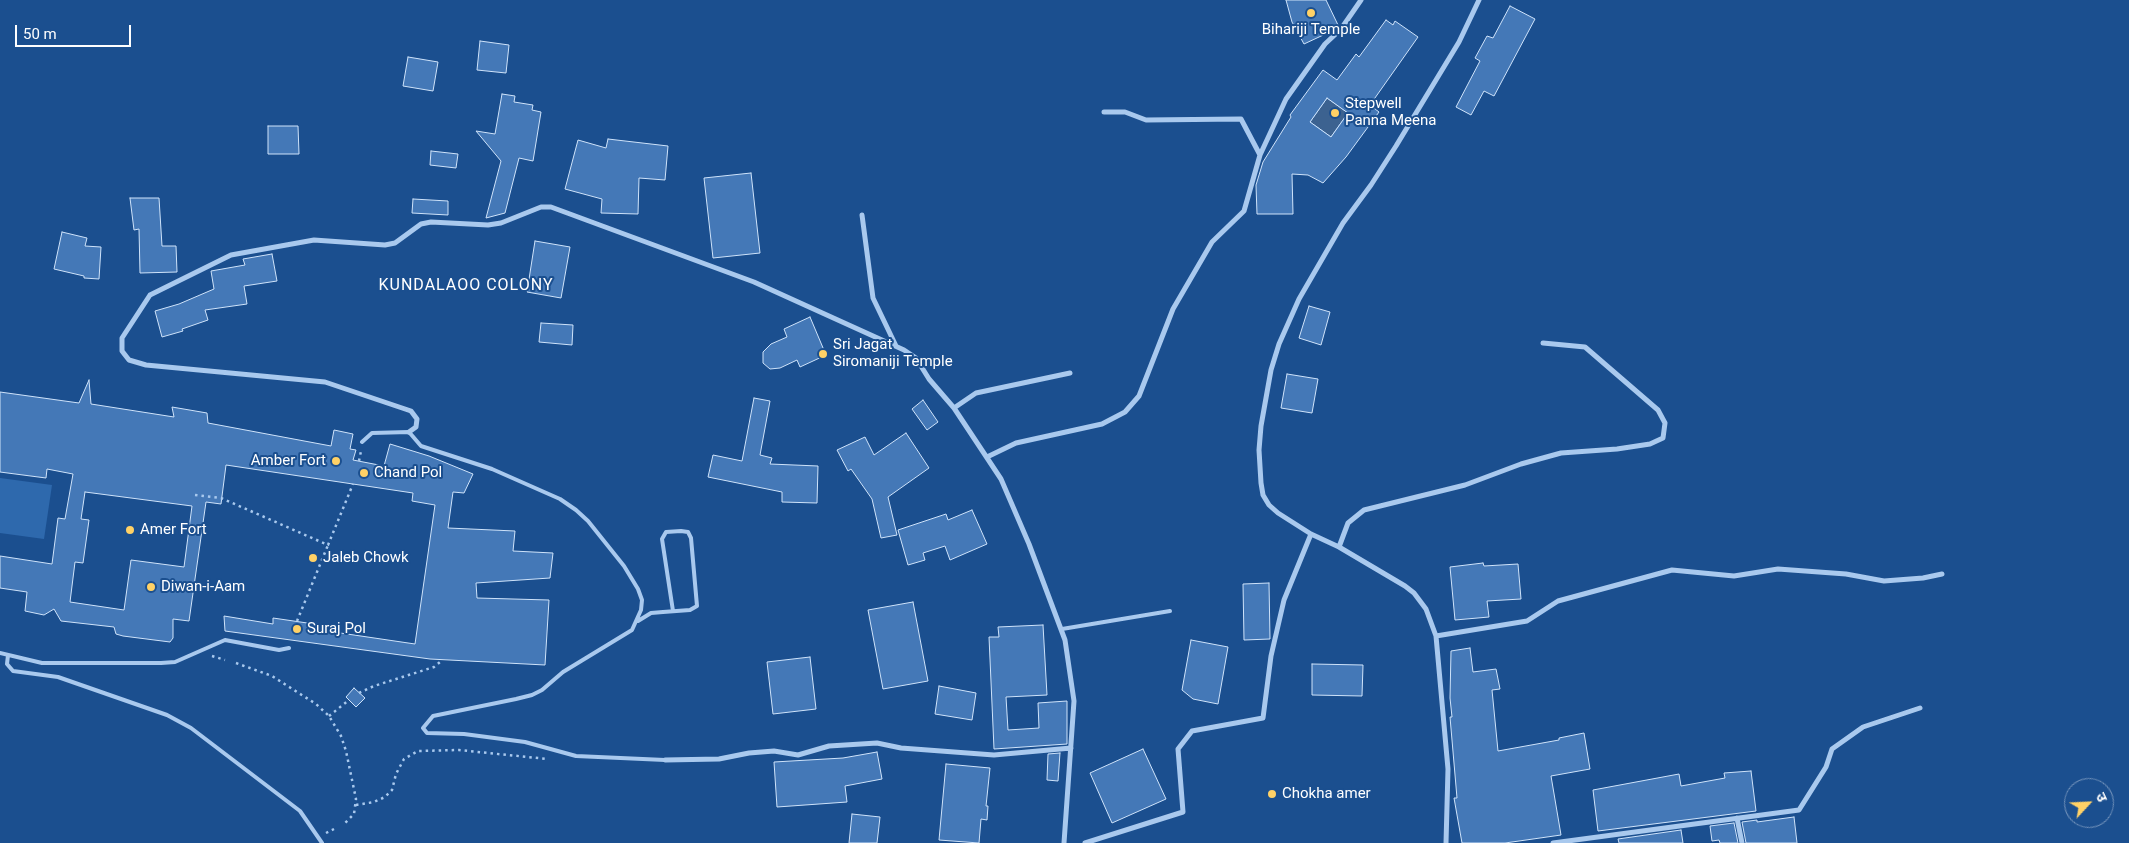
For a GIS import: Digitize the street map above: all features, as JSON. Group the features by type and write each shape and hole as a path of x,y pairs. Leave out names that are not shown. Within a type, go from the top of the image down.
{"street":[{"path":"987,457 1016,443 1102,424 1125,412 1139,396 1173,308 1212,242 1244,211 1260,155 1291,92 1325,44 1341,29 1361,0"},
{"path":"1446,843 1448,769 1436,636 1426,609 1414,592 1390,576 1339,547 1311,534 1269,505 1264,495 1259,469 1260,426 1271,370 1279,344 1310,277 1343,222 1371,185 1396,146 1459,42 1479,0"},
{"path":"1104,112 1125,112 1146,120 1241,119 1260,155"},
{"path":"409,432 416,427 417,419 411,411 325,382 146,365 129,360 122,351 122,338 150,295 231,255 314,240 385,245 395,243 421,224 431,222 488,226 501,223 541,207 551,207 754,282 916,358 929,379 954,408 1001,479 1062,629 1074,702 1064,843"},
{"path":"862,215 873,298 896,347"},
{"path":"1339,547 1348,523 1364,510 1465,484 1521,464 1561,454 1650,444 1662,438 1665,423 1658,410 1585,347 1543,343"},
{"path":"954,408 976,393 1070,373"},
{"path":"1085,843 1183,812 1178,749 1192,731 1263,718 1271,656 1284,600 1311,534"},
{"path":"1436,636 1527,621 1558,601 1672,570 1734,576 1786,569 1846,574 1884,580 1923,578 1942,574"},
{"path":"1553,843 1799,810 1826,767 1832,749 1863,727 1920,708"},
{"path":"665,760 719,759 749,753 774,751 798,754 829,746 877,743 901,748 994,755 1071,748"},
{"path":"1738,818 1742,843"}],"lane":[{"path":"362,442 372,433 409,432 421,446 492,469 560,499 576,510 616,557 638,589 642,600 642,610 632,630 563,672 542,690 532,695 433,716 423,728 427,733 464,734 525,742 576,756 665,760"},
{"path":"638,621 651,613 690,610 697,606 691,538 688,532 666,532 662,539 673,611"},
{"path":"1062,629 1170,610"},
{"path":"0,653 42,662 161,663 175,662 224,640 279,650 289,648"},
{"path":"8,654 7,664 13,671 58,677 167,715 191,728 300,811 322,843"}],"path":[{"path":"297,621 353,484"},
{"path":"195,495 222,498 328,545"},
{"path":"359,693 374,686 434,667 440,662"},
{"path":"236,663 272,676 316,704 329,716 341,736 346,751 356,805 354,814 344,824"},
{"path":"329,716 349,700"},
{"path":"356,805 374,802 386,797 392,790 396,774 404,759 418,751 459,750 549,759"}],"shaded area":[{"path":"1327,98 1348,113 1331,137 1310,122"},
{"path":"0,478 52,485 44,539 0,533"}],"building":[{"name":"Bihariji Temple","path":"1286,0 1326,0 1338,25 1334,30 1304,44 1292,22"},
{"path":"1510,6 1535,19 1494,96 1484,91 1471,115 1456,107 1480,61 1475,58 1487,36 1493,38"},
{"path":"1386,20 1393,25 1395,21 1418,37 1370,105 1379,112 1346,157 1323,183 1308,175 1292,174 1293,214 1257,214 1256,185 1263,162 1291,117 1290,115 1323,70 1337,80 1356,54 1359,57","holes":["1327,98 1348,113 1331,137 1310,122"]},
{"path":"480,41 509,45 506,73 477,70"},
{"path":"408,57 438,62 433,91 403,86"},
{"path":"502,94 515,96 514,102 533,105 532,110 541,112 533,161 519,158 505,213 486,218 501,161 476,131 495,134"},
{"path":"268,126 298,126 299,154 268,154"},
{"path":"608,139 668,146 665,180 639,178 638,214 601,213 602,199 565,189 578,140 606,148"},
{"path":"431,151 458,154 456,168 430,165"},
{"path":"751,173 760,253 713,258 704,178"},
{"path":"130,198 159,198 162,246 176,246 177,272 140,273 139,229 134,230"},
{"path":"413,199 448,201 448,215 412,213"},
{"path":"62,232 87,238 85,246 101,247 99,279 84,278 84,276 54,269"},
{"path":"535,241 570,247 561,298 527,292"},
{"path":"272,254 277,281 244,286 247,304 205,310 208,320 182,329 183,331 162,337 155,311 179,304 214,289 211,271 245,265 243,259"},
{"path":"1309,306 1330,312 1321,345 1299,338"},
{"name":"Sri Jagat Siromaniji Temple","path":"810,317 826,355 800,367 797,360 780,368 770,369 763,363 763,352 771,344 787,337 784,329"},
{"path":"541,323 573,325 572,345 539,342"},
{"path":"1287,374 1318,379 1312,413 1281,408"},
{"path":"89,380 91,404 174,417 172,407 207,413 208,423 331,446 334,430 353,434 350,449 356,450 353,460 384,466 390,444 429,456 473,474 464,493 453,492 448,528 515,531 513,551 553,553 550,578 476,583 477,598 549,600 545,665 430,659 225,631 224,616 273,624 273,618 321,625 320,630 415,644 435,505 412,501 413,493 226,465 221,504 206,502 189,621 173,619 173,638 170,642 123,636 116,634 114,627 61,621 54,609 44,615 25,611 27,592 0,588 0,556 52,564 58,518 65,519 73,474 47,469 46,478 0,472 0,392 79,403","holes":["85,492 192,506 184,567 131,560 124,610 70,602 75,562 83,563 89,520 81,519"]},
{"path":"754,398 770,401 760,455 772,458 770,464 818,466 817,503 782,502 782,492 708,477 713,455 742,461"},
{"path":"923,400 938,422 927,430 912,409"},
{"path":"906,433 929,468 888,497 897,535 881,538 872,499 851,469 848,471 837,450 865,437 874,455"},
{"path":"972,510 987,544 950,560 945,546 923,553 925,560 908,565 898,530 946,514 948,520"},
{"path":"1483,563 1484,566 1518,564 1521,599 1487,601 1489,617 1455,620 1450,567"},
{"path":"1269,583 1270,639 1244,640 1243,584"},
{"path":"913,602 928,681 883,689 868,610"},
{"path":"1043,625 1047,695 1006,697 1008,730 1039,728 1038,703 1067,701 1067,744 994,749 989,637 999,637 998,627"},
{"path":"1191,640 1228,647 1218,704 1193,699 1182,690"},
{"path":"1470,648 1473,672 1496,669 1500,689 1492,690 1498,751 1559,740 1559,738 1584,733 1590,769 1551,776 1561,835 1505,843 1462,843 1454,798 1457,798 1450,717 1452,717 1450,698 1451,651"},
{"path":"810,657 816,709 773,714 767,662"},
{"path":"1312,664 1363,665 1362,696 1312,695"},
{"path":"939,686 976,693 972,720 935,714"},
{"path":"354,688 365,698 356,707 346,697"},
{"path":"1143,749 1166,799 1112,823 1090,773"},
{"path":"877,752 882,779 845,786 847,802 777,807 774,762 843,758"},
{"path":"1060,753 1058,781 1047,780 1048,754"},
{"path":"946,764 990,768 986,806 988,806 987,820 981,819 979,843 939,840"},
{"path":"1751,771 1756,811 1598,831 1593,790 1679,774 1681,786 1725,778 1724,773"},
{"path":"852,814 880,817 877,843 849,843"},
{"path":"1794,817 1797,843 1746,843 1742,822"},
{"path":"1734,823 1738,843 1720,843 1719,840 1712,841 1710,826"},
{"path":"1681,830 1683,843 1619,843 1618,839"}],"place":[{"name":"Bihariji Temple","path":"1311,13"},
{"name":"Stepwell Panna Meena","path":"1335,113"},
{"name":"Sri Jagat Siromaniji Temple","path":"823,354"},
{"name":"Amber Fort","path":"336,461"},
{"name":"Chand Pol","path":"364,473"},
{"name":"Amer Fort","path":"130,530"},
{"name":"Jaleb Chowk","path":"313,558"},
{"name":"Diwan-i-Aam","path":"151,587"},
{"name":"Suraj Pol","path":"297,629"},
{"name":"Chokha amer","path":"1272,794"}],"district":[{"name":"KUNDALAOO COLONY","path":"466,286"}]}
